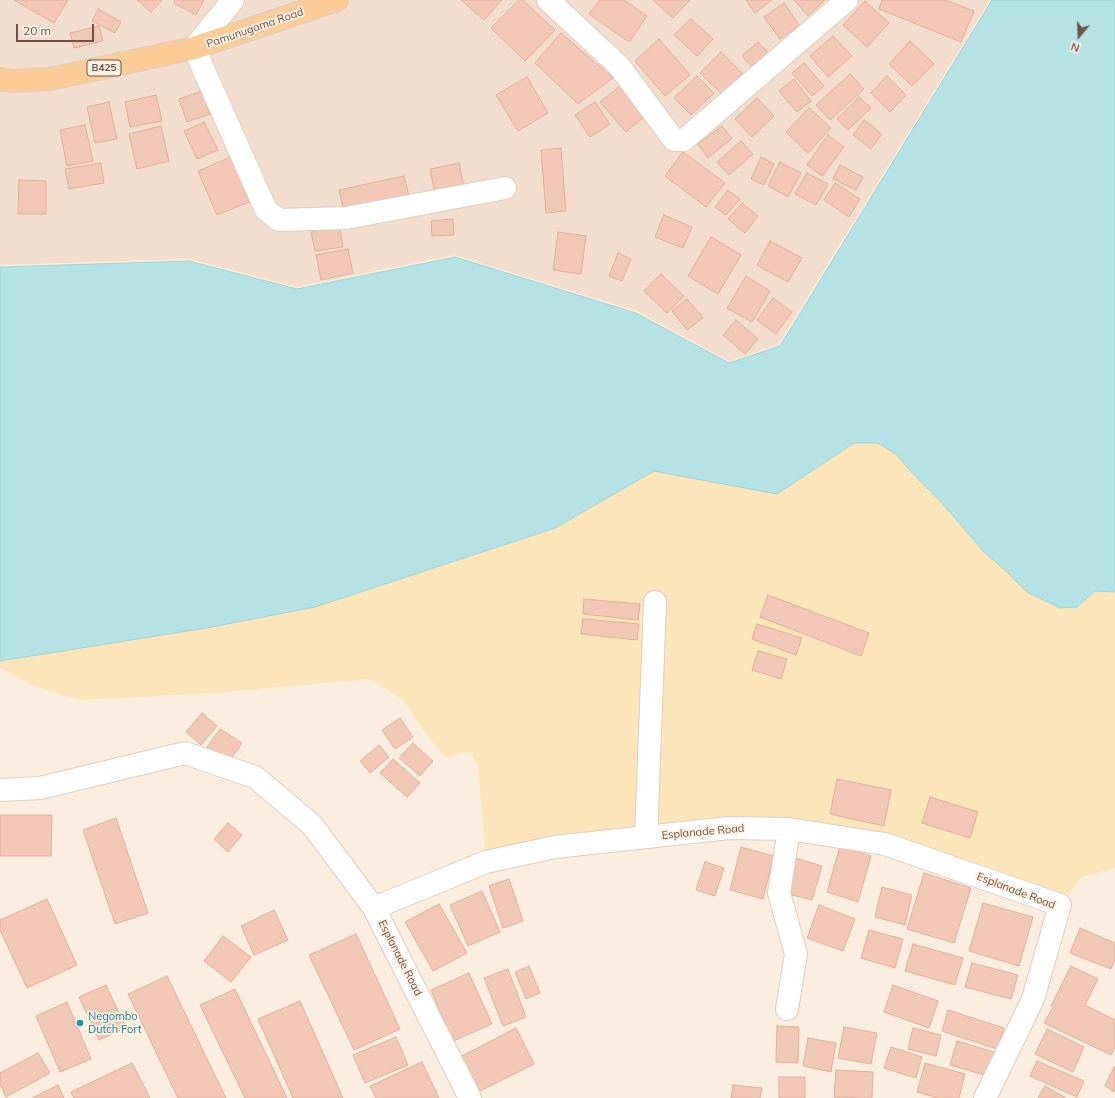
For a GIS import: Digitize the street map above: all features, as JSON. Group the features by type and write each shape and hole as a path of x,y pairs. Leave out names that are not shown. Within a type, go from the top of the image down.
{"main road":[{"name":"Pamunugama Road","path":"194,48 337,0"},
{"name":"B425","path":"0,79 12,81 50,80 194,48"}],"street":[{"path":"233,0 194,48 266,210 278,220 346,218 505,188"},
{"path":"548,0 619,66 674,140 684,140 847,0"},
{"path":"646,837 655,602"},
{"path":"0,790 40,788 185,753 256,778 312,825 374,908"},
{"name":"Esplanade Road","path":"470,1098 374,908 486,862 554,847 729,828 789,829 885,844 1060,905 1033,999 985,1098"},
{"path":"787,1009 796,954 780,894 789,829"}],"shaded area":[{"path":"0,0 990,0 778,345 729,361 637,311 454,255 297,287 189,259 0,265"}],"sand":[{"path":"854,443 878,443 897,455 913,474 942,503 984,552 1006,571 1077,607 1095,591 1115,592 1115,868 1082,877 1060,905 885,844 789,829 486,862 478,766 470,752 446,758 425,732 402,699 370,679 214,693 80,700 33,686 0,668 0,661 206,628 315,607 555,528 654,471 799,480"}],"water":[{"path":"992,0 1115,0 1115,592 1095,591 1077,607 1060,608 1027,592 984,552 942,503 913,474 897,455 878,443 854,443 777,494 654,471 555,528 315,607 206,628 0,661 0,267 189,261 297,289 455,257 636,313 729,363 780,346"}],"building":[{"path":"14,0 68,0 54,23"},
{"path":"137,0 162,0 151,12"},
{"path":"175,0 204,0 196,15 174,3"},
{"path":"461,0 502,0 484,20"},
{"path":"519,0 523,0 555,30 525,61 491,28"},
{"path":"600,0 624,0 647,16 629,42 589,14"},
{"path":"653,0 690,0 673,18"},
{"path":"746,0 772,0 755,13"},
{"path":"794,0 825,0 808,16"},
{"path":"882,0 945,0 974,11 961,42 879,9"},
{"path":"865,1 889,23 867,47 843,25"},
{"path":"784,3 799,25 780,39 764,17"},
{"path":"98,9 121,22 115,33 92,21"},
{"path":"691,19 713,39 697,56 674,35"},
{"path":"99,26 103,41 74,48 70,33"},
{"path":"561,33 613,78 578,104 535,63"},
{"path":"833,36 852,56 828,77 810,56"},
{"path":"659,39 690,75 665,96 635,61"},
{"path":"910,41 934,64 912,86 889,64"},
{"path":"758,42 772,57 756,71 742,56"},
{"path":"721,52 743,74 723,95 700,73"},
{"path":"804,63 824,86 812,96 792,73"},
{"path":"850,74 864,89 830,120 816,105"},
{"path":"697,76 714,93 691,115 674,98"},
{"path":"887,76 906,95 890,112 871,93"},
{"path":"527,77 548,113 518,131 496,95"},
{"path":"794,79 811,101 797,112 779,91"},
{"path":"621,85 646,115 626,132 600,102"},
{"path":"202,91 210,114 187,122 179,99"},
{"path":"156,95 162,121 130,127 125,102"},
{"path":"859,97 871,108 848,130 837,119"},
{"path":"757,98 774,116 752,137 735,119"},
{"path":"109,102 117,139 95,143 87,107"},
{"path":"595,102 610,124 590,137 575,115"},
{"path":"809,108 831,128 808,153 786,132"},
{"path":"864,120 882,134 871,149 853,135"},
{"path":"204,122 218,150 197,159 184,131"},
{"path":"85,125 93,161 67,166 60,130"},
{"path":"161,126 169,161 137,169 129,134"},
{"path":"722,126 732,138 708,158 698,144"},
{"path":"828,135 844,147 822,176 807,165"},
{"path":"741,141 753,154 729,175 717,162"},
{"path":"561,148 566,211 546,213 541,150"},
{"path":"683,152 725,183 706,207 665,176"},
{"path":"233,156 252,201 217,215 198,171"},
{"path":"761,157 774,164 764,185 751,179"},
{"path":"780,162 801,173 788,197 768,186"},
{"path":"101,163 104,183 69,189 65,169"},
{"path":"459,163 464,188 435,194 430,169"},
{"path":"840,165 863,177 856,190 833,179"},
{"path":"807,173 828,184 816,205 795,194"},
{"path":"404,176 409,196 344,211 339,190"},
{"path":"19,180 46,181 46,214 18,214"},
{"path":"835,183 860,199 849,217 824,200"},
{"path":"728,190 740,199 726,215 715,207"},
{"path":"742,203 758,216 745,233 728,219"},
{"path":"664,215 692,227 683,248 655,237"},
{"path":"453,219 454,235 432,236 431,221"},
{"path":"340,227 343,247 315,251 311,232"},
{"path":"558,232 586,236 581,274 553,270"},
{"path":"711,237 741,255 718,294 688,276"},
{"path":"770,241 802,258 788,282 757,265"},
{"path":"348,249 353,273 321,280 316,255"},
{"path":"618,253 631,259 622,281 609,276"},
{"path":"661,274 684,296 667,313 644,291"},
{"path":"746,276 770,291 752,322 727,308"},
{"path":"773,298 792,312 776,334 757,320"},
{"path":"687,299 703,318 687,330 672,311"},
{"path":"736,320 758,339 745,354 723,335"},
{"path":"768,595 869,633 861,656 760,617"},
{"path":"584,599 640,604 638,620 583,614"},
{"path":"583,619 639,624 637,640 581,634"},
{"path":"757,624 802,638 796,655 752,639"},
{"path":"758,651 787,659 781,679 752,670"},
{"path":"202,713 217,726 201,745 186,732"},
{"path":"400,718 413,737 395,749 382,730"},
{"path":"220,729 242,743 229,762 207,747"},
{"path":"413,743 433,761 420,776 399,758"},
{"path":"379,745 389,757 370,773 360,761"},
{"path":"393,759 420,783 407,797 380,773"},
{"path":"837,779 891,790 884,826 830,814"},
{"path":"930,797 978,812 970,838 922,823"},
{"path":"0,815 52,815 51,856 0,856"},
{"path":"116,818 148,913 115,924 83,830"},
{"path":"228,823 242,835 228,852 214,839"},
{"path":"840,846 871,856 858,902 827,892"},
{"path":"741,847 774,856 763,899 730,890"},
{"path":"795,858 822,866 812,900 785,893"},
{"path":"705,862 724,868 715,896 696,890"},
{"path":"924,873 971,888 954,943 907,929"},
{"path":"509,879 523,921 503,928 489,886"},
{"path":"882,887 912,895 905,925 875,917"},
{"path":"482,891 500,932 468,946 450,905"},
{"path":"47,899 77,965 27,988 0,930 0,920"},
{"path":"983,903 1033,917 1019,966 969,951"},
{"path":"439,904 467,953 433,971 405,922"},
{"path":"819,905 855,919 843,951 807,938"},
{"path":"274,910 288,940 254,955 241,926"},
{"path":"1080,928 1115,943 1115,959 1111,969 1070,953"},
{"path":"869,930 903,939 895,968 861,958"},
{"path":"356,934 400,1029 354,1050 309,955"},
{"path":"223,936 251,957 231,982 204,961"},
{"path":"913,944 963,958 955,985 905,971"},
{"path":"972,963 1018,975 1011,999 965,987"},
{"path":"529,966 540,993 526,999 515,972"},
{"path":"1071,966 1098,979 1085,1005 1115,1020 1115,1047 1111,1055 1044,1023 1053,1007 1051,1006"},
{"path":"508,969 526,1017 503,1026 484,978"},
{"path":"469,973 492,1024 453,1041 431,990"},
{"path":"167,976 226,1098 178,1098 128,994"},
{"path":"106,985 126,1028 99,1040 79,997"},
{"path":"893,985 938,1001 929,1028 884,1012"},
{"path":"235,989 287,1098 245,1098 200,1005"},
{"path":"300,1001 343,1098 293,1098 258,1019"},
{"path":"67,1002 91,1059 60,1072 36,1016"},
{"path":"948,1010 1004,1028 997,1049 942,1031"},
{"path":"777,1026 799,1027 798,1063 776,1062"},
{"path":"844,1027 877,1033 871,1064 838,1058"},
{"path":"516,1028 534,1064 478,1092 460,1057"},
{"path":"913,1028 941,1035 936,1056 908,1049"},
{"path":"1047,1029 1084,1047 1073,1072 1035,1054"},
{"path":"396,1037 408,1065 365,1083 353,1055"},
{"path":"808,1038 836,1043 831,1072 803,1066"},
{"path":"957,1041 994,1052 988,1076 950,1065"},
{"path":"891,1047 922,1057 916,1078 884,1068"},
{"path":"38,1053 50,1073 6,1097 0,1084 0,1073"},
{"path":"1037,1061 1084,1081 1077,1097 1030,1076"},
{"path":"422,1062 439,1098 376,1098 370,1086"},
{"path":"132,1063 150,1098 74,1098 71,1092"},
{"path":"925,1063 965,1074 959,1098 938,1098 917,1092"},
{"path":"1115,1067 1115,1092 1105,1086"},
{"path":"836,1070 873,1072 872,1098 834,1097"},
{"path":"779,1077 805,1077 805,1098 779,1098"},
{"path":"58,1085 64,1098 32,1098"},
{"path":"733,1085 762,1088 760,1098 731,1098"},
{"path":"1045,1086 1066,1098 1038,1098"}],"place":[{"name":"Negombo Dutch Fort","path":"80,1023"}]}
